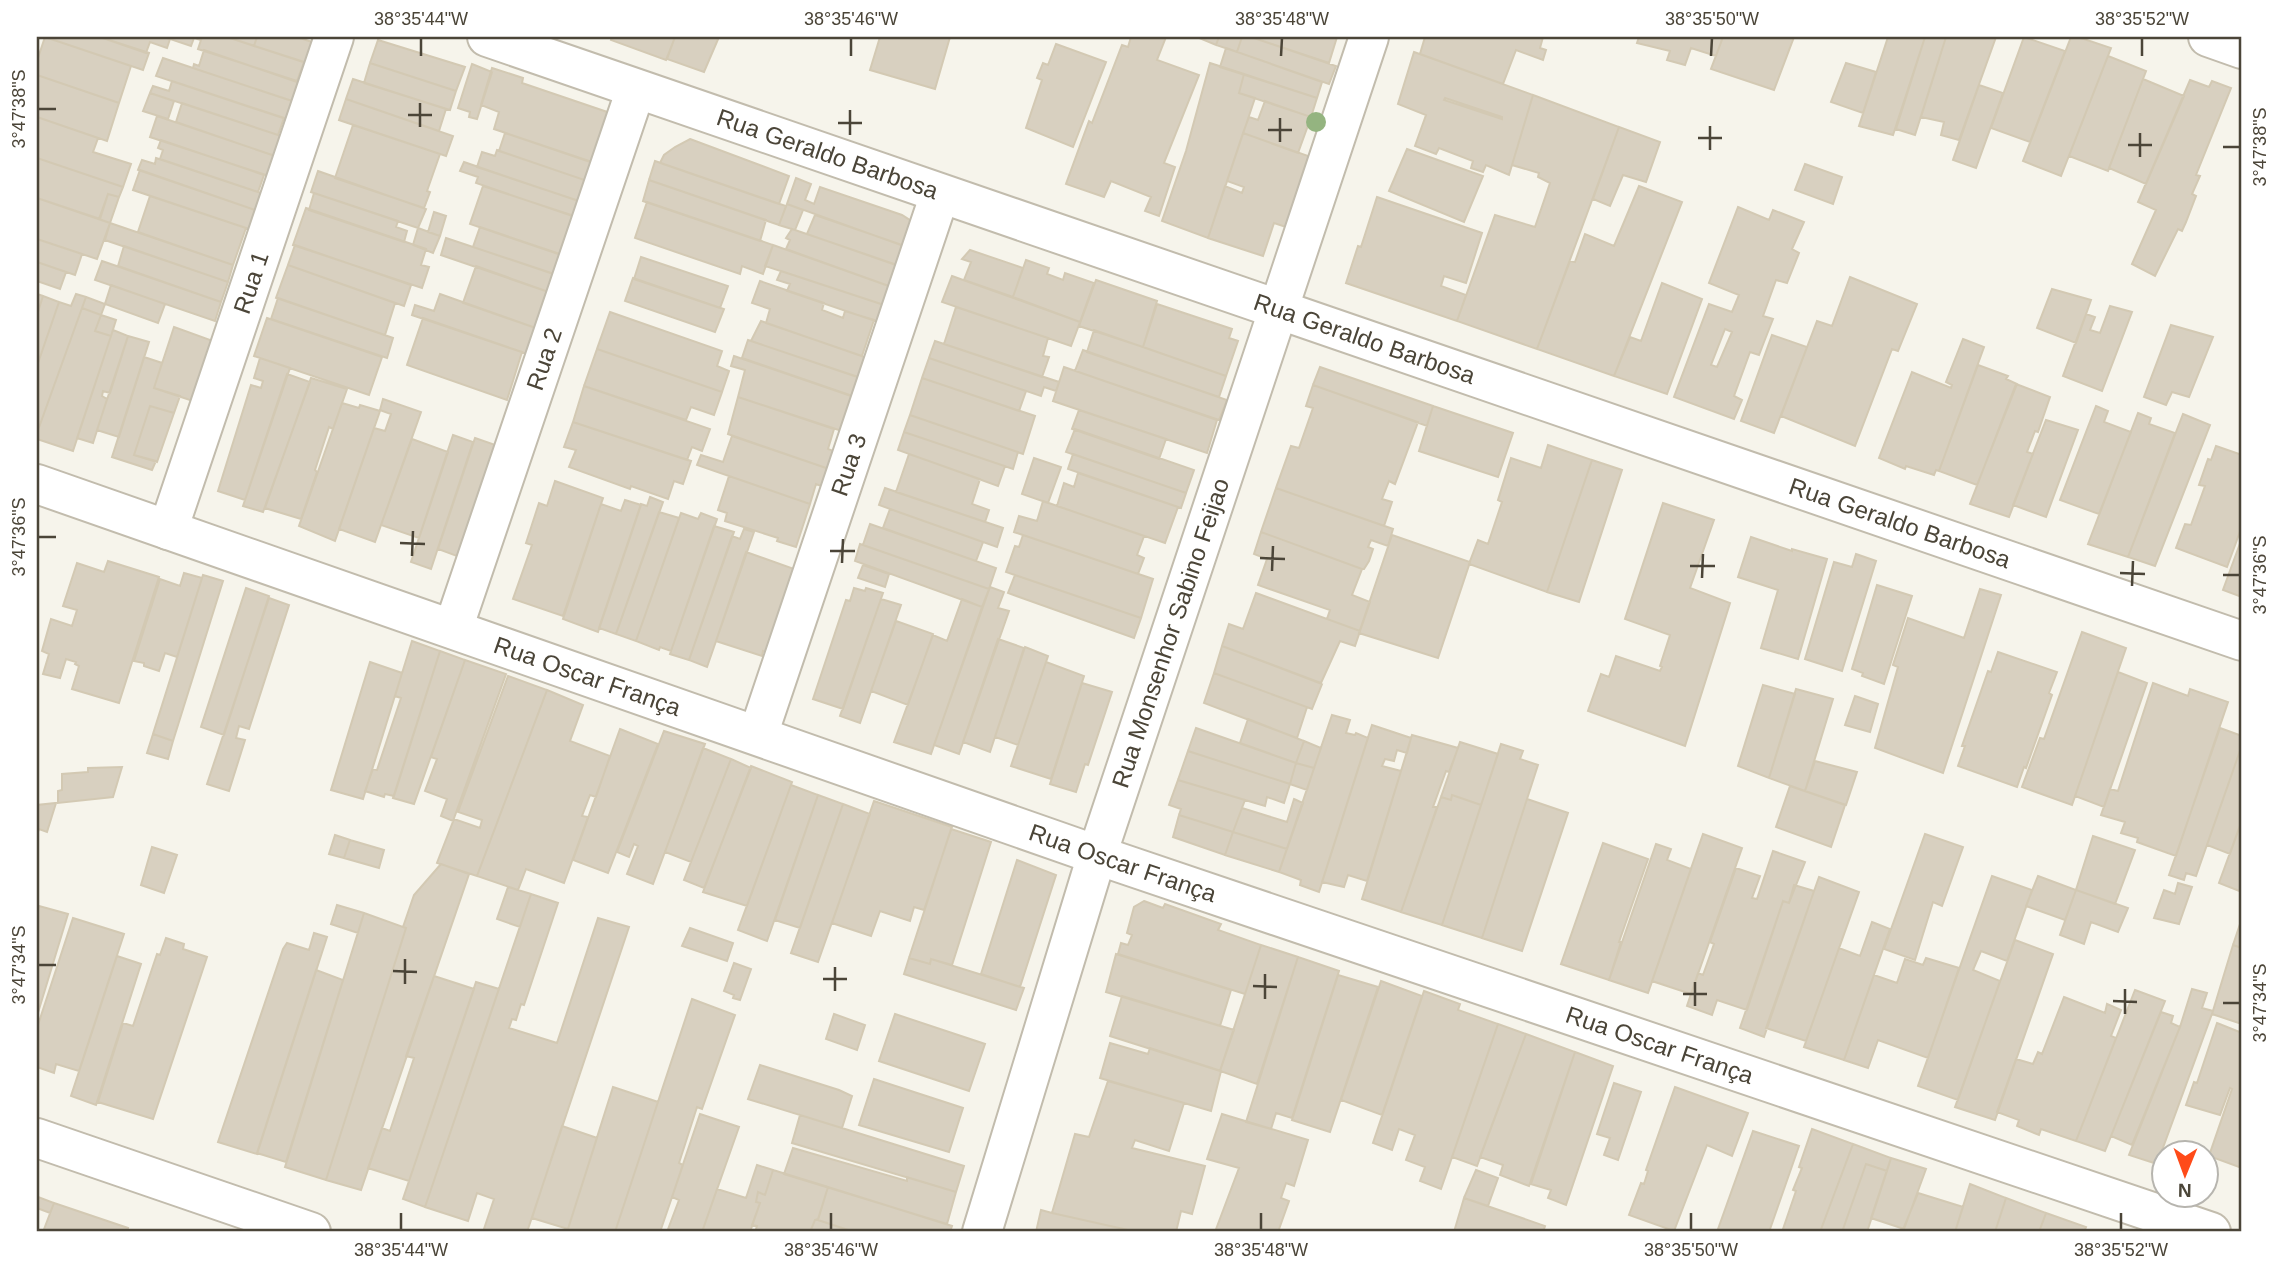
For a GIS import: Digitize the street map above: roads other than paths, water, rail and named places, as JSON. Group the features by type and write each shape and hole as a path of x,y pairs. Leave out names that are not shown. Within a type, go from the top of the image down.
{"street":[{"name":"Rua 1","path":"168,530 334,37"},
{"name":"Rua Geraldo Barbosa","path":"486,37 2242,641"},
{"name":"Rua Monsenhor Sabino Feijao","path":"982,1232 1097,855 1369,37"},
{"path":"2208,37 2242,49"},
{"name":"Rua 2","path":"453,629 636,89"},
{"name":"Rua 3","path":"758,735 940,194"},
{"name":"Rua Oscar França","path":"37,484 1097,855 2211,1232"},
{"path":"37,1138 311,1232"}]}
